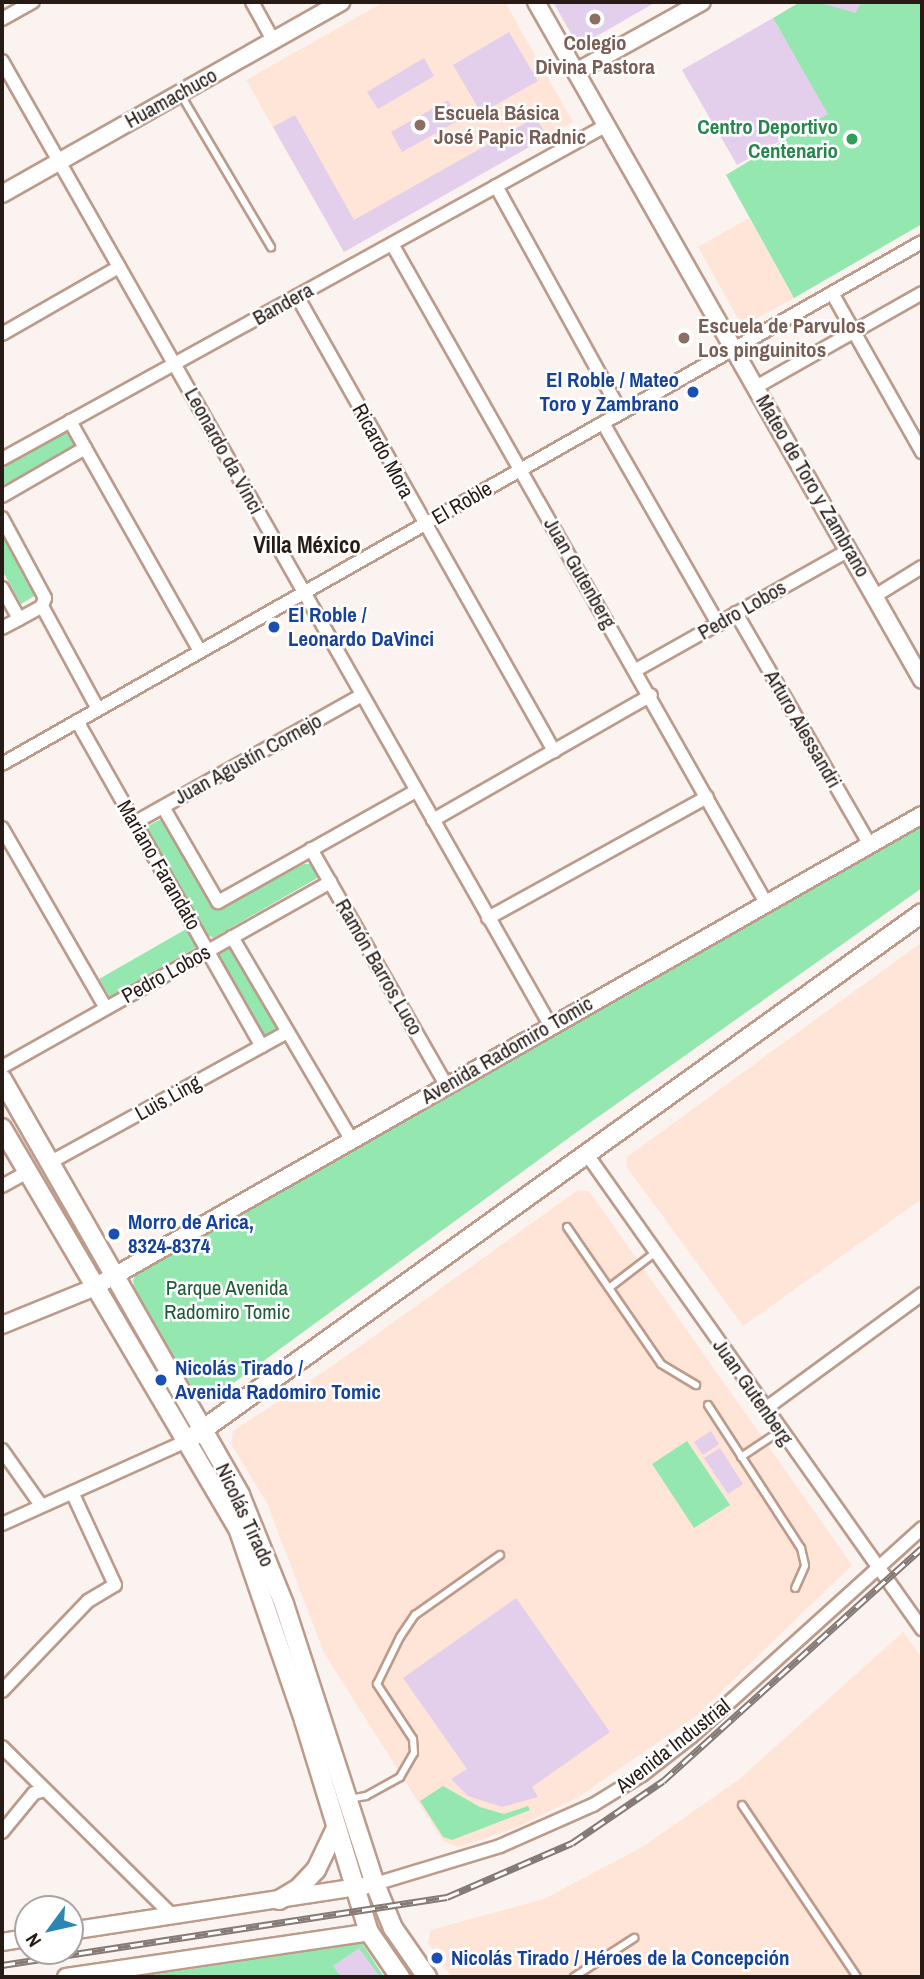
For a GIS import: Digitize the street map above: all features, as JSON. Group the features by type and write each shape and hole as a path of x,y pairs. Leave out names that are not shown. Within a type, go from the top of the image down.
{"main road":[{"path":"187,1441 922,913"},
{"name":"Nicolás Tirado","path":"2,1079 203,1429 255,1528 344,1800 375,1884 393,1928 427,1977"},
{"name":"Nicolás Tirado","path":"2,1128 93,1287 238,1528 369,1932 400,1977"},
{"path":"279,1900 299,1888 316,1870 337,1828"}],"street":[{"path":"2,19 33,2"},
{"path":"252,2 273,40"},
{"name":"Huamachuco","path":"2,194 341,2"},
{"name":"Mateo de Toro y Zambrano","path":"536,2 922,680"},
{"path":"576,72 702,2"},
{"name":"Leonardo da Vinci","path":"2,61 550,1025"},
{"name":"Bandera","path":"2,459 607,125"},
{"path":"496,186 621,412"},
{"name":"Juan Gutenberg","path":"392,244 766,903"},
{"name":"El Roble","path":"2,764 921,244"},
{"path":"2,334 119,267"},
{"path":"832,293 922,452"},
{"path":"756,387 922,293"},
{"name":"Ricardo Mora","path":"297,296 554,751"},
{"path":"70,421 200,651"},
{"path":"603,423 718,624"},
{"path":"2,496 85,448"},
{"path":"2,519 45,598 42,606 2,628"},
{"name":"Pedro Lobos","path":"636,670 849,550"},
{"path":"875,596 922,567"},
{"path":"2,588 19,618"},
{"path":"42,606 98,709"},
{"name":"Arturo Alessandri","path":"736,613 870,845"},
{"name":"Juan Agustín Cornejo","path":"134,823 362,695"},
{"path":"433,820 650,695"},
{"name":"Mariano Farandato","path":"77,721 262,1046"},
{"path":"311,849 416,791"},
{"path":"488,918 707,797"},
{"name":"Mariano Farandato","path":"163,807 218,902 311,849"},
{"name":"Avenida Radomiro Tomic","path":"2,1325 113,1276 550,1025 922,816"},
{"path":"2,828 106,1008"},
{"name":"Ramón Barros Luco","path":"311,849 446,1085"},
{"name":"Pedro Lobos","path":"2,1066 330,882"},
{"name":"Mariano Farandato","path":"232,937 351,1139"},
{"name":"Luis Ling","path":"49,1163 287,1032"},
{"name":"Juan Gutenberg","path":"586,1153 877,1569 922,1629"},
{"path":"2,1186 27,1172"},
{"path":"765,1409 922,1294"},
{"path":"2,1524 187,1441"},
{"path":"2,1450 41,1505"},
{"path":"2,1691 88,1601 116,1585 72,1492"},
{"name":"Avenida Industrial","path":"375,1884 500,1846 593,1805 642,1775 922,1528"},
{"path":"2,1747 173,1916"},
{"path":"2,1832 34,1793 45,1790"},
{"path":"84,1929 375,1884"},
{"path":"70,1977 369,1932"}],"lane":[{"path":"180,93 271,247"},
{"path":"567,1227 661,1364 696,1385"},
{"path":"609,1288 656,1252"},
{"path":"708,1405 802,1548 806,1566 795,1588"},
{"path":"741,1457 780,1431"},
{"path":"344,1800 366,1797 400,1777 414,1753 413,1739 377,1684 405,1628 415,1615 500,1555"},
{"path":"742,1805 857,1977"},
{"path":"574,1977 634,1938"}],"shaded area":[{"name":"Escuela Básica José Papic Radnic","path":"384,2 505,2 573,122 344,252 246,80"},
{"path":"749,218 794,298 742,326 698,247"},
{"path":"922,942 922,1199 743,1326 626,1166 627,1157"},
{"path":"578,1190 589,1191 852,1565 696,1716 577,1798 515,1828 458,1847 443,1841 324,1653 267,1503 231,1444 233,1431 328,1369"},
{"path":"903,1632 922,1658 922,1977 451,1977 428,1943 431,1930 544,1899 644,1846 738,1780"}],"green space":[{"name":"Centro Deportivo Centenario","path":"800,2 922,2 922,224 794,298 726,175 827,114 773,18"},
{"path":"68,430 76,444 2,486 2,463"},
{"path":"2,535 36,595 21,604 2,570"},
{"path":"159,820 166,822 214,910 304,864 311,864 319,877 213,938 205,933 148,834 148,826"},
{"name":"Parque Avenida Radomiro Tomic","path":"922,822 922,888 574,1134 213,1398 198,1397 135,1291 133,1280 137,1272"},
{"path":"188,928 198,946 110,997 99,979"},
{"path":"232,947 278,1029 263,1037 217,955"},
{"path":"687,1441 730,1505 694,1528 652,1464"},
{"path":"443,1786 480,1807 504,1814 528,1806 530,1810 452,1840 443,1837 420,1801"},
{"path":"362,1943 384,1977 139,1977"}],"building":[{"name":"Colegio Divina Pastora","path":"553,2 656,2 588,41 573,37"},
{"path":"817,2 861,2 856,13"},
{"name":"Centro Deportivo Centenario","path":"773,18 828,114 737,165 682,70"},
{"path":"509,32 538,81 481,113 453,65"},
{"path":"424,58 434,76 378,109 367,92"},
{"path":"448,100 459,120 402,152 391,132"},
{"path":"295,115 354,220 536,117 547,137 344,252 273,127"},
{"path":"711,1431 719,1444 703,1455 694,1442"},
{"path":"720,1448 743,1484 728,1494 704,1458"},
{"path":"516,1598 610,1732 532,1787 538,1797 502,1807 468,1796 451,1779 467,1769 403,1678"},
{"path":"359,1948 380,1977 341,1977 333,1966"}],"railway":[{"path":"2,1965 447,1897 572,1843 663,1781 922,1548"}],"place":[{"name":"Colegio Divina Pastora","path":"595,19"},
{"name":"Escuela Básica José Papic Radnic","path":"420,125"},
{"name":"Centro Deportivo Centenario","path":"852,139"},
{"name":"Escuela de Parvulos Los pinguinitos","path":"684,338"},
{"name":"El Roble / Mateo Toro y Zambrano","path":"693,392"},
{"name":"El Roble / Leonardo DaVinci","path":"274,627"},
{"name":"Morro de Arica, 8324-8374","path":"114,1234"},
{"name":"Nicolás Tirado / Avenida Radomiro Tomic","path":"161,1380"},
{"name":"Nicolás Tirado / Héroes de la Concepción","path":"437,1958"}],"district":[{"name":"Villa México","path":"307,545"}]}
